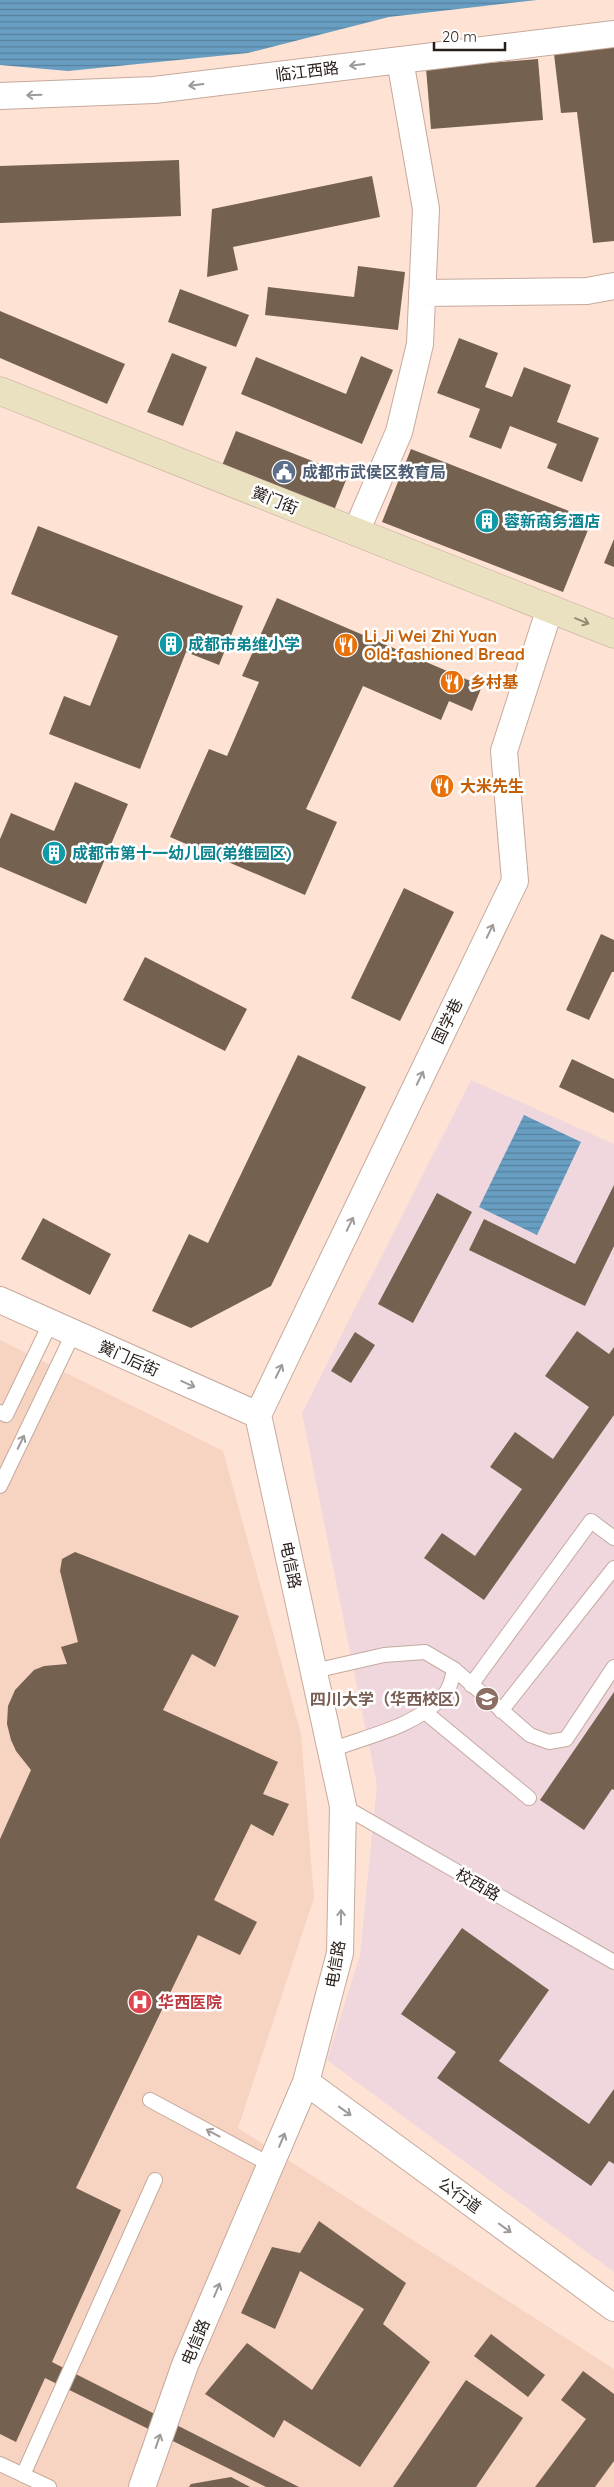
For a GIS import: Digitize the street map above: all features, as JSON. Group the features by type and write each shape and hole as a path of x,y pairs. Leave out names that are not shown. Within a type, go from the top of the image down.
{"street":[{"name":"临江西路","path":"0,96 154,90 614,34"},
{"path":"356,532 400,432 420,344 426,209 400,60"},
{"path":"422,293 587,291 614,286"},
{"name":"黉门街","path":"0,391 614,634"},
{"name":"国学巷","path":"258,1415 514,881 504,751 550,608"},
{"name":"黉门后街","path":"0,1300 258,1415"},
{"name":"电信路","path":"142,2487 185,2365 306,2082 340,1953 343,1806 258,1415"},
{"name":"公行道","path":"306,2082 614,2308"}],"lane":[{"path":"0,1412 6,1415 62,1329"},
{"path":"0,1486 62,1329"},
{"path":"471,1686 591,1522 614,1538"},
{"path":"501,1711 614,1568"},
{"path":"314,1671 384,1655 425,1652 454,1669 471,1686 530,1735 549,1742 566,1739 614,1667"},
{"path":"331,1750 404,1723 426,1712 444,1696 451,1683 454,1669"},
{"path":"426,1712 529,1798"},
{"name":"校西路","path":"343,1806 614,1962"},
{"path":"150,2100 271,2165"},
{"path":"23,2475 155,2180"},
{"path":"0,2464 49,2487"}],"shaded area":[{"name":"四川大学（华西校区）","path":"471,1080 614,1144 614,2272 327,2060 360,1955 377,1785 302,1413"},
{"name":"华西医院","path":"0,1340 223,1451 301,1734 314,1898 238,2128 614,2369 614,2487 0,2487"}],"water":[{"path":"0,0 537,0 389,17 248,53 68,71 0,65"},
{"path":"524,1115 581,1142 537,1235 479,1207"}],"building":[{"path":"614,47 614,241 593,243 577,112 561,113 554,54"},
{"path":"538,59 543,120 431,129 426,68"},
{"path":"179,160 181,216 0,223 0,166"},
{"path":"372,176 380,217 233,247 238,270 207,277 212,209"},
{"path":"358,266 405,272 398,330 265,315 268,287 354,297"},
{"path":"180,289 249,315 236,347 168,322"},
{"path":"0,311 125,364 107,404 0,358"},
{"path":"459,338 498,353 485,387 512,397 524,367 571,385 557,422 599,438 582,482 547,468 557,444 510,426 501,449 469,437 480,409 437,393"},
{"path":"172,353 207,367 183,426 147,412"},
{"path":"361,356 393,370 362,444 241,394 256,357 346,394"},
{"name":"成都市武侯区教育局","path":"236,431 348,475 333,513 221,468"},
{"name":"蓉新商务酒店","path":"411,449 592,520 563,592 382,522"},
{"name":"成都市弟维小学","path":"38,526 243,606 219,665 186,652 140,769 49,734 64,696 90,706 118,636 11,594"},
{"path":"614,539 614,567 604,563"},
{"path":"277,598 482,686 472,711 449,701 441,720 363,686 306,809 337,822 305,895 170,837 209,749 227,756 259,682 242,676"},
{"name":"成都市第十一幼儿园(弟维园区)","path":"75,782 128,804 86,904 0,867 0,839 11,813 54,831"},
{"path":"404,888 454,912 400,1021 351,998"},
{"path":"601,934 614,940 614,972 612,972 589,1020 566,1010"},
{"path":"145,957 247,1009 225,1051 123,1000"},
{"path":"298,1055 366,1087 271,1286 191,1328 152,1311 189,1234 208,1243"},
{"path":"572,1059 614,1079 614,1113 559,1087"},
{"path":"614,1185 614,1246 585,1306 469,1250 484,1219 575,1264"},
{"path":"437,1193 472,1212 413,1323 378,1304"},
{"path":"43,1218 111,1254 90,1295 21,1259"},
{"path":"577,1331 609,1354 614,1347 614,1415 484,1600 424,1558 442,1533 475,1556 522,1489 490,1467 515,1432 553,1459 589,1407 545,1376"},
{"path":"355,1332 375,1345 351,1383 331,1371"},
{"path":"75,1552 239,1616 215,1667 192,1654 163,1710 278,1762 263,1794 289,1804 273,1836 251,1824 214,1900 257,1922 240,1955 198,1935 76,2188 121,2210 52,2362 299,2487 266,2487 45,2378 16,2442 0,2434 0,1839 31,1770 16,1751 11,1740 7,1724 8,1706 15,1690 34,1670 44,1666 67,1664 61,1647 78,1642 60,1571 62,1559"},
{"path":"614,1692 614,1790 612,1789 584,1830 540,1800"},
{"path":"462,1928 549,1990 499,2061 589,2124 614,2089 614,2164 609,2161 591,2186 437,2078 456,2052 401,2014"},
{"path":"319,2221 406,2283 383,2324 430,2362 360,2467 284,2420 274,2438 205,2394 247,2343 312,2390 364,2309 300,2271 275,2329 241,2313 272,2247 300,2253"},
{"path":"491,2334 545,2375 528,2397 474,2356"},
{"path":"583,2371 614,2394 614,2461 595,2487 535,2487 586,2419 561,2400"},
{"path":"466,2380 523,2418 476,2487 393,2487"},
{"path":"231,2477 250,2487 189,2487 191,2484"}],"place":[{"name":"成都市武侯区教育局","path":"284,472"},
{"name":"蓉新商务酒店","path":"487,521"},
{"name":"成都市弟维小学","path":"171,644"},
{"name":"Li Ji Wei Zhi Yuan Old-fashioned Bread","path":"346,645"},
{"name":"乡村基","path":"452,682"},
{"name":"大米先生","path":"442,786"},
{"name":"成都市第十一幼儿园(弟维园区)","path":"54,853"},
{"name":"四川大学（华西校区）","path":"487,1699"},
{"name":"华西医院","path":"140,2002"}]}
